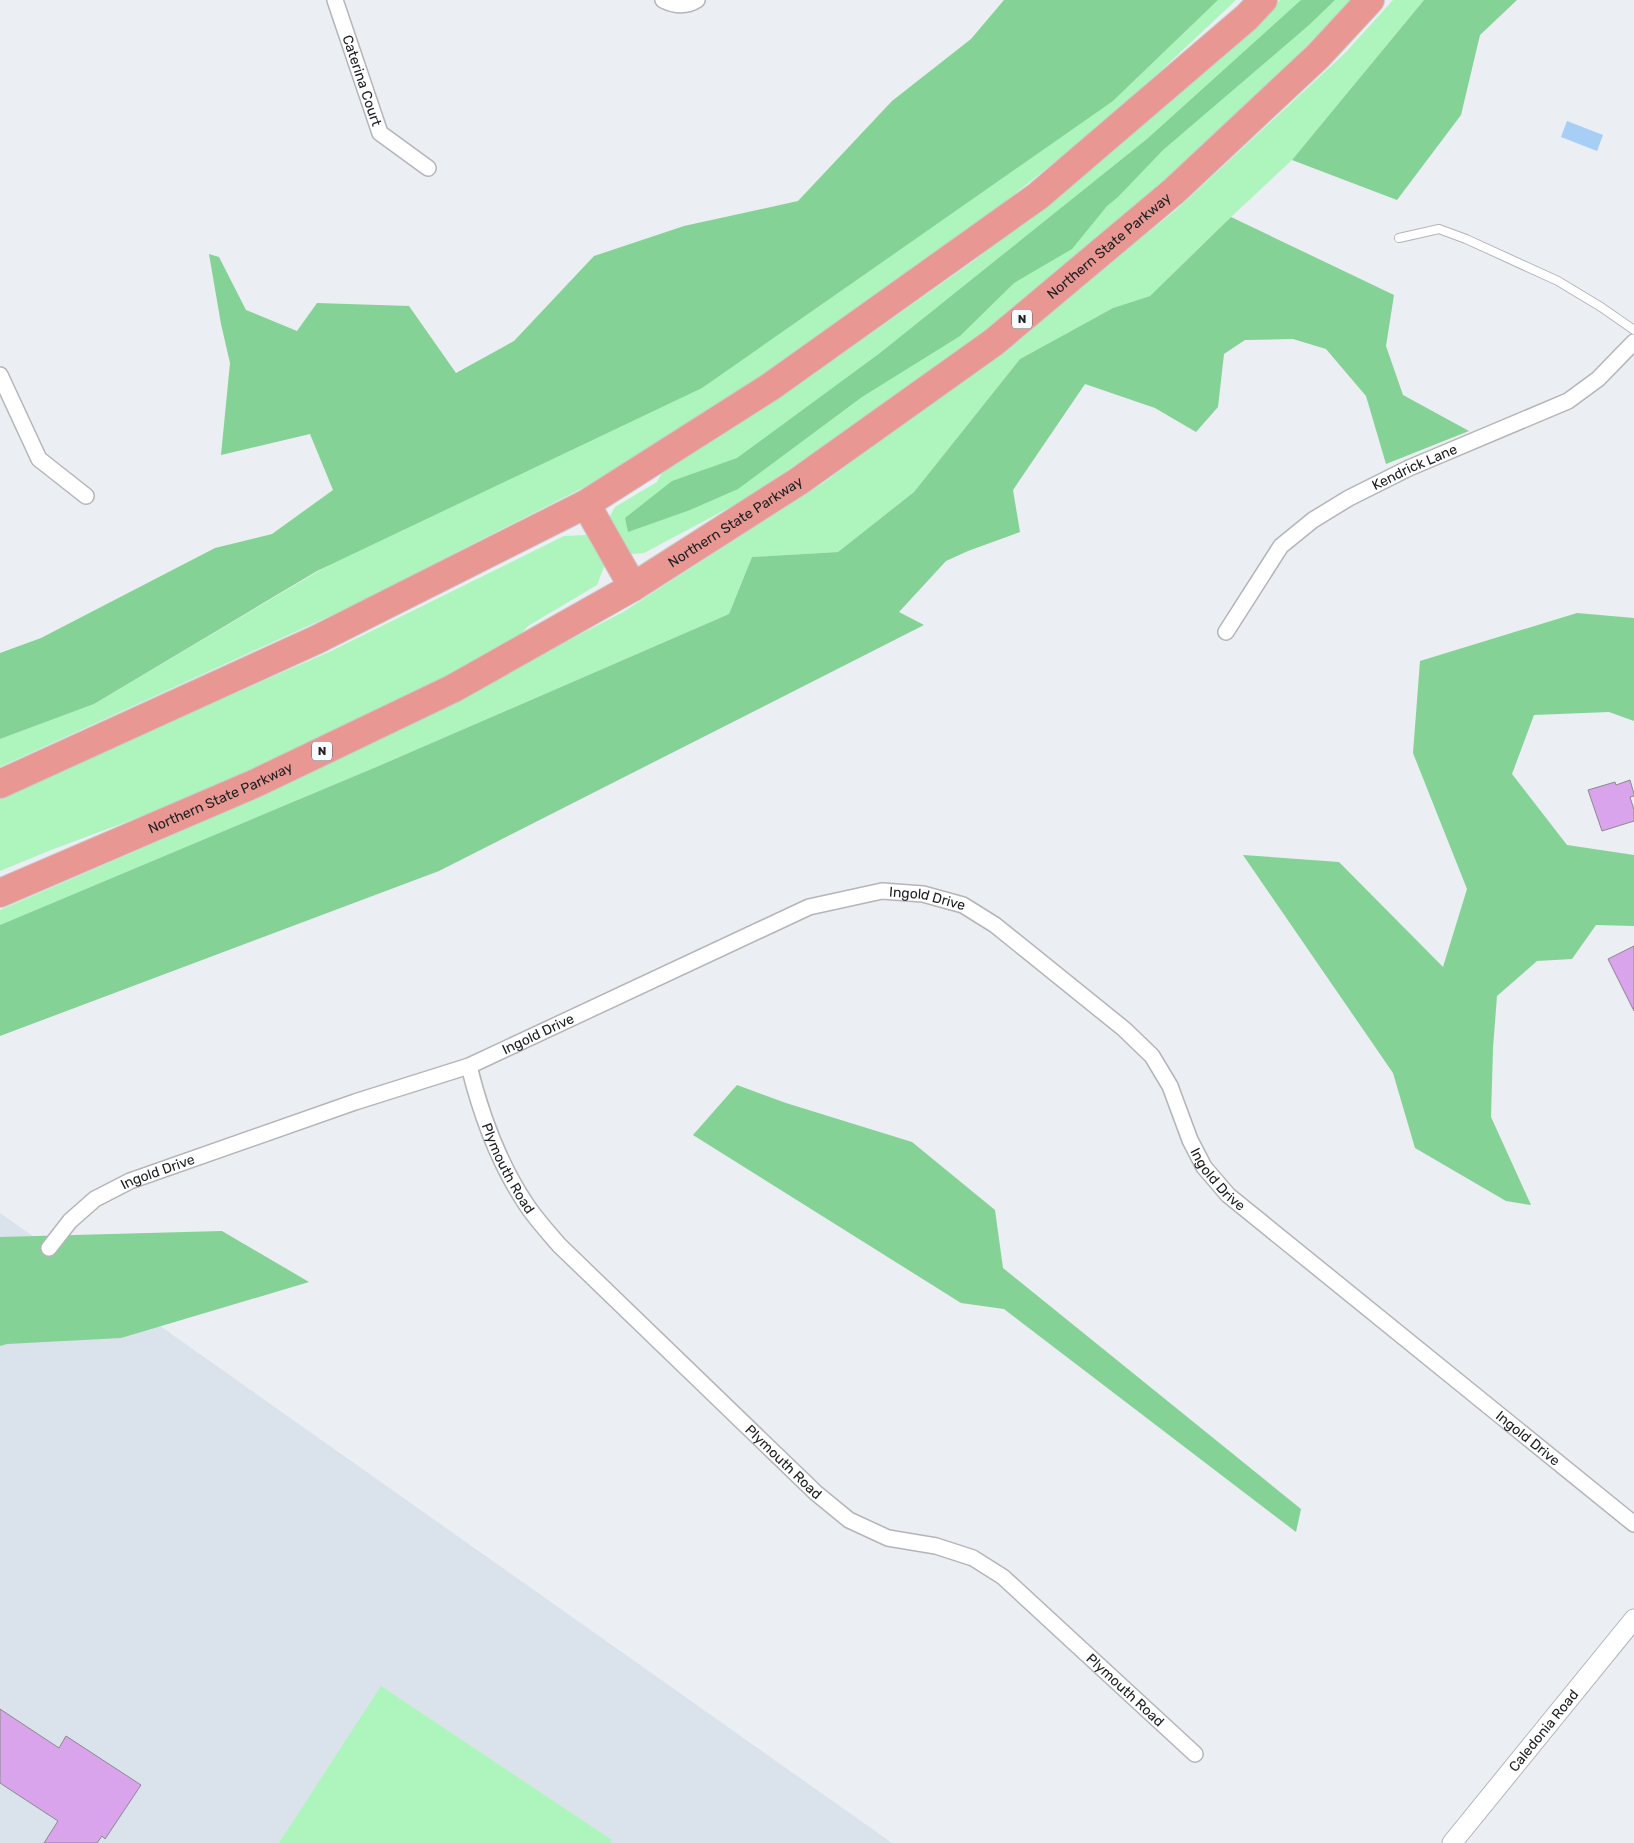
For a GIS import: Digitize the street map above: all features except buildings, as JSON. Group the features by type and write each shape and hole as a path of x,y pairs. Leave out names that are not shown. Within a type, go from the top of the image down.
{"highway":[{"path":"0,784 316,640 586,504 770,387 1038,196 1247,17 1264,0"},
{"name":"Northern State Parkway","path":"0,893 256,783 445,692 632,587 799,481 994,342 1174,191 1318,56 1370,0"},
{"path":"586,504 632,587"}],"street":[{"name":"Caterina Court","path":"335,0 380,132 428,168"},
{"path":"663,0 683,5 697,0"},
{"name":"Kendrick Lane","path":"1226,632 1281,546 1312,520 1349,498 1409,468 1568,401 1598,379 1634,342"},
{"path":"0,375 39,459 86,496"},
{"name":"Ingold Drive","path":"50,1248 70,1221 95,1199 130,1181 355,1102 469,1066 809,907 882,891 923,894 963,905 995,924 1124,1029 1152,1056 1170,1086 1190,1140 1204,1167 1228,1195 1634,1524"},
{"name":"Plymouth Road","path":"469,1066 478,1106 499,1158 526,1204 560,1245 816,1493 849,1520 888,1538 936,1546 973,1558 1003,1577 1195,1754"},
{"name":"Caledonia Road","path":"1452,1843 1634,1618"}],"lane":[{"path":"1398,238 1440,229 1466,239 1558,280 1634,330"}],"shaded area":[{"path":"0,1213 749,1742 892,1843 0,1843"}],"green space":[{"path":"1004,0 1218,0 1113,101 702,388 317,571 94,704 0,739 0,653 41,638 215,548 272,534 333,490 310,434 221,455 230,363 209,254 219,257 246,310 297,331 317,303 409,306 456,373 514,341 594,256 684,226 798,201 892,101 971,39"},
{"path":"1218,0 1236,0 1118,111 910,278 641,458 356,604 0,767 0,739 94,704 1113,101"},
{"path":"1280,0 1352,0 1225,128 1047,282 911,389 738,503 644,553 632,554 622,551 609,518 615,507 657,482 665,467 815,373 975,260 1223,56"},
{"path":"1301,0 1335,0 1309,25 1163,150 1107,206 1072,249 1014,283 960,336 862,397 738,489 690,510 628,532 625,518 672,481 737,458 880,353 1147,139"},
{"path":"1393,0 1424,0 1292,160 1150,296 1113,308 1020,359 914,492 838,552 752,557 729,614 381,765 0,925 0,910 184,830 400,728 623,612 823,483 994,356 1176,210 1345,53"},
{"path":"1424,0 1517,0 1480,35 1461,115 1397,200 1292,160"},
{"path":"1231,217 1394,295 1386,346 1403,395 1469,431 1386,464 1366,396 1326,349 1293,339 1245,340 1224,354 1218,407 1196,432 1155,408 1085,384 1013,490 1020,532 946,561 899,612 924,625 439,871 0,1036 0,925 381,765 729,614 752,557 838,552 914,492 1020,359 1113,308 1150,296"},
{"path":"586,535 601,546 605,564 597,585 528,626 509,647 285,763 51,850 0,871 0,796 329,652 564,536"},
{"path":"1577,613 1634,618 1634,721 1609,712 1534,715 1512,774 1567,845 1634,855 1634,926 1596,925 1572,959 1537,961 1497,996 1491,1117 1531,1205 1506,1201 1415,1148 1393,1073 1243,855 1339,862 1443,967 1467,889 1413,753 1420,661"},
{"path":"737,1085 786,1103 912,1142 995,1210 1003,1268 1301,1509 1296,1532 1004,1309 961,1303 693,1135"},
{"path":"222,1231 309,1282 121,1338 7,1344 0,1346 0,1237"},
{"path":"381,1686 612,1840 610,1843 279,1843"}],"water":[{"path":"1567,121 1603,135 1597,151 1561,137"}]}
